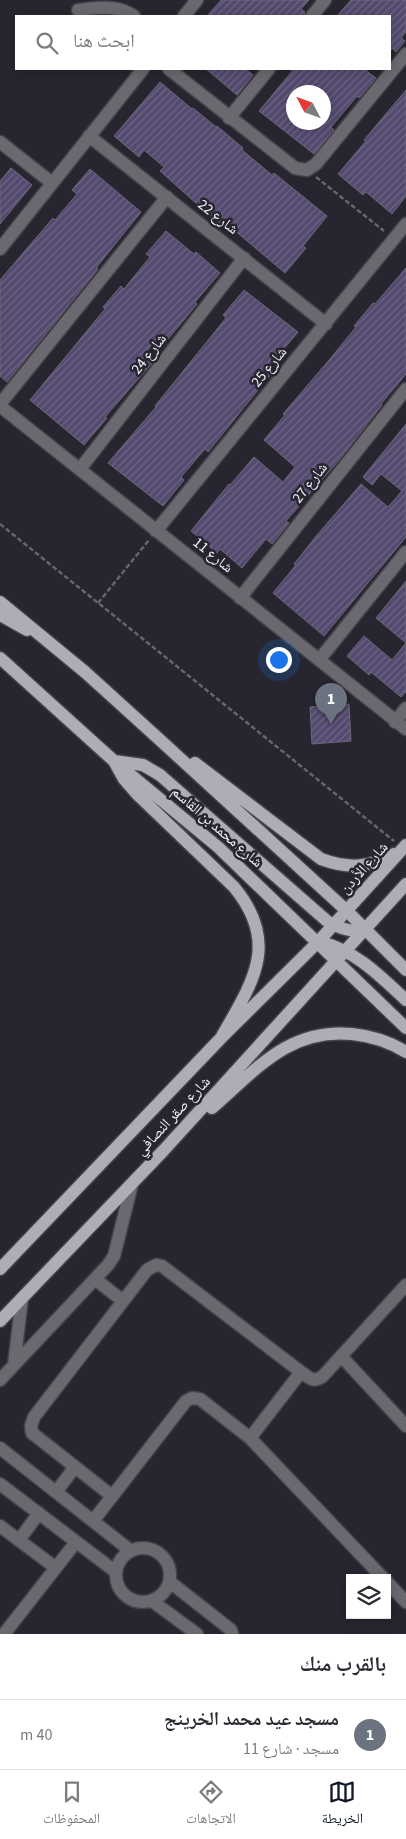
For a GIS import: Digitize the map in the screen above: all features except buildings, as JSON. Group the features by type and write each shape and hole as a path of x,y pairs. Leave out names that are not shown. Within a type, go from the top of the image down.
{"main road":[{"name":"شارع محمد بن القاسم","path":"0,602 41,635 160,740 347,911 406,970"},
{"path":"0,615 17,626 41,635"},
{"name":"شارع محمد بن القاسم","path":"0,658 114,761 218,847 318,942 342,956 406,1028"},
{"path":"160,740 192,761 321,859 346,866 360,866 385,859 405,847"},
{"path":"114,761 143,765 160,775 334,925 344,930 355,932 366,930 406,884"},
{"path":"114,761 130,788 234,887 245,900 252,914 258,931 258,964 253,980 221,1038"},
{"name":"شارع الأردن","path":"347,911 405,847"},
{"name":"شارع صقر النصافي","path":"0,1269 221,1038 347,911"},
{"name":"شارع صقر النصافي","path":"0,1321 163,1151 366,930"},
{"path":"342,956 370,967 406,1000"},
{"path":"163,1151 264,1062 281,1049 295,1042 328,1033 357,1034 386,1042 406,1052"}],"street":[{"path":"185,15 197,0"},
{"path":"313,15 325,0"},
{"path":"78,10 107,7 120,9 132,15"},
{"path":"170,70 295,168 307,170 316,164 406,54"},
{"path":"0,249 142,70"},
{"path":"229,118 268,70"},
{"name":"شارع 22","path":"90,136 326,324"},
{"path":"0,142 52,183"},
{"path":"0,405 167,197"},
{"name":"شارع 25","path":"156,531 406,224"},
{"name":"شارع 24","path":"80,469 244,258"},
{"name":"شارع 27","path":"240,598 406,389"},
{"name":"شارع 11","path":"0,405 406,729"},
{"path":"319,660 406,552"},
{"path":"395,722 406,708"},
{"path":"0,1380 95,1279 114,1256 132,1184"},
{"path":"112,1496 32,1433 31,1426 34,1417 147,1270 156,1265 162,1266 301,1372 317,1380 323,1376 406,1285"},
{"path":"95,1279 123,1301"},
{"path":"14,1365 22,1298"},
{"path":"341,1356 406,1426"},
{"path":"250,1438 301,1372"},
{"path":"93,1521 183,1406 192,1398 200,1399 250,1438 379,1574"},
{"path":"0,1448 131,1551"},
{"path":"56,1492 75,1467"},
{"path":"0,1484 116,1572"},
{"path":"19,1540 39,1513"},
{"path":"0,1526 56,1568"},
{"path":"4,1634 76,1542"},
{"path":"141,1548 151,1549 160,1554 167,1562 170,1571 170,1582 166,1590 152,1601 131,1600 122,1593 117,1583 116,1572 119,1564 131,1551 141,1548"},
{"path":"170,1582 231,1630 232,1634"},
{"path":"391,1586 406,1602"},
{"path":"152,1601 197,1634"}],"path":[{"path":"307,170 394,239"},
{"path":"0,524 405,847"},
{"path":"98,603 156,531"}],"place":[{"name":"مسجد عيد محمد الخرينج","path":"331,724"}]}
